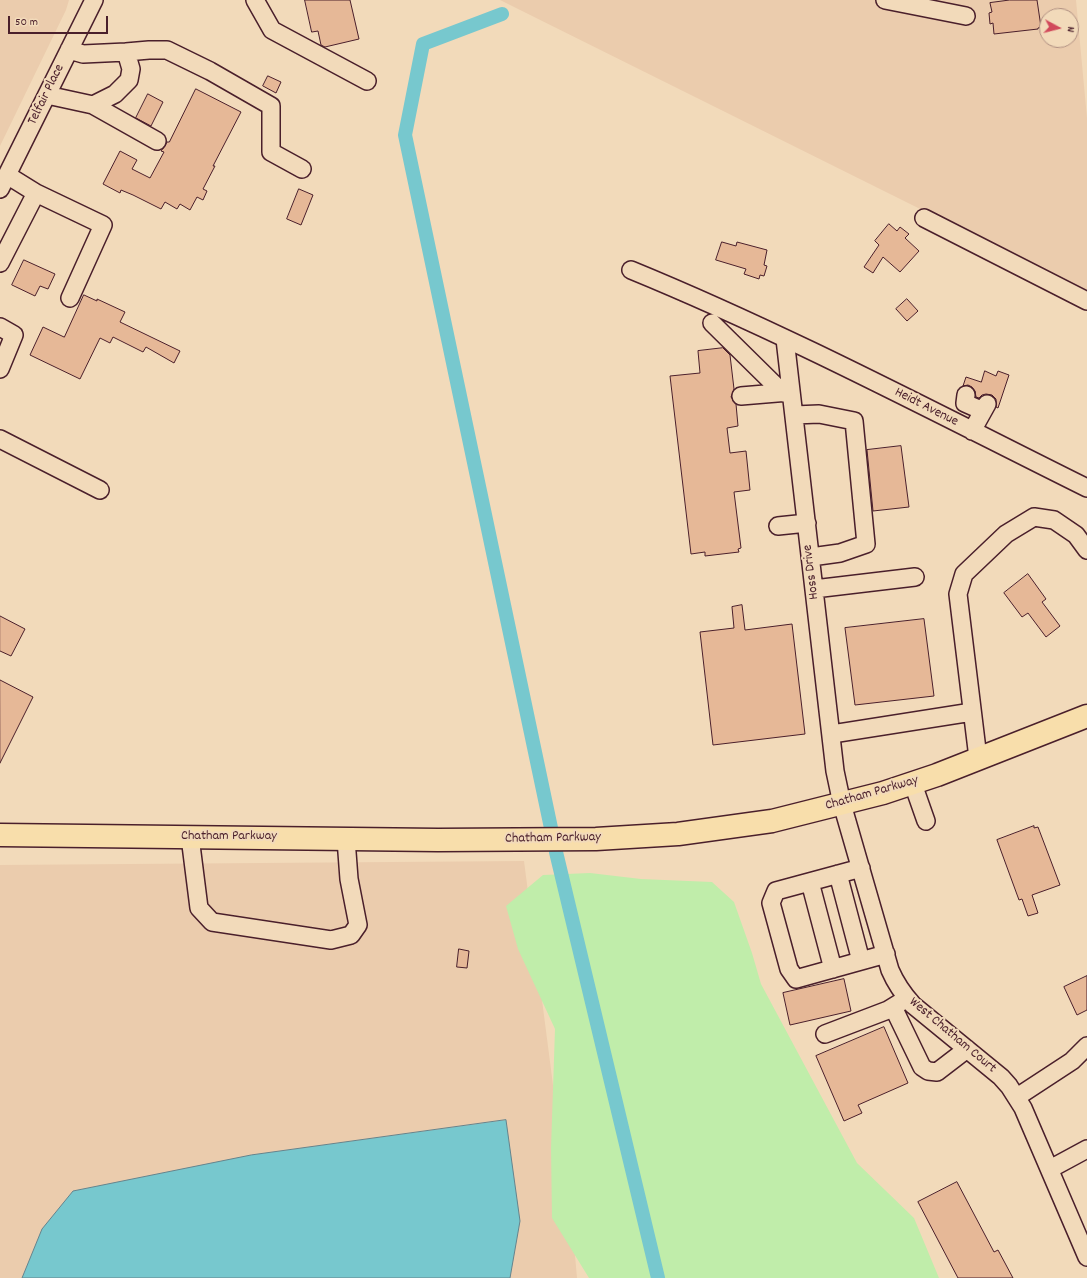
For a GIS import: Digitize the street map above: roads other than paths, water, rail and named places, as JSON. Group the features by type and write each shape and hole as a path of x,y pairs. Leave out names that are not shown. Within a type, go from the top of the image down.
{"main road":[{"name":"Chatham Parkway","path":"0,835 438,840 596,840 678,834 772,821 842,804 913,784 1087,716"}],"street":[{"name":"Telfair Place","path":"4,182 94,0"},
{"path":"255,0 272,30 367,81"},
{"path":"885,0 966,16"},
{"path":"69,50 83,54 167,50 210,71 271,106 271,152 302,169"},
{"path":"94,105 115,94 129,80 131,69 126,52"},
{"path":"47,95 94,105 157,141"},
{"path":"4,182 36,193 103,225 70,298"},
{"path":"0,263 36,193"},
{"path":"924,218 1087,301"},
{"name":"Heidt Avenue","path":"631,270 672,287 842,366 1087,488"},
{"path":"712,323 787,393"},
{"path":"0,327 14,335 0,369"},
{"name":"Hoss Drive","path":"785,340 787,393 794,415 836,771 842,804"},
{"path":"741,396 787,393"},
{"path":"966,395 965,403 985,407 972,431"},
{"path":"794,415 819,414 854,421 866,544 840,553 811,557"},
{"path":"0,439 100,490"},
{"path":"978,758 958,594 964,574 1006,534 1034,517 1054,520 1076,535 1087,550"},
{"path":"778,526 807,523"},
{"path":"814,589 915,578"},
{"path":"832,734 972,712"},
{"path":"913,784 926,821"},
{"name":"West Chatham Court","path":"842,804 896,984 900,1003 913,1005 1001,1077 1017,1097 1050,1169 1087,1257"},
{"path":"190,837 199,908 212,922 331,940 351,935 358,924 349,879 346,838"},
{"path":"861,868 776,891 771,903 789,969 796,979 886,954"},
{"path":"838,874 861,961"},
{"path":"810,882 833,969"},
{"path":"825,1034 888,1010 900,1003 922,1067 928,1071 937,1072 967,1049"},
{"path":"1017,1097 1072,1060 1087,1046"},
{"path":"1050,1169 1087,1149"}],"water":[{"path":"506,1120 520,1221 510,1278 22,1278 42,1229 73,1191 251,1155"}],"waterway":[{"path":"502,14 423,44 405,135 551,828"},
{"path":"556,852 658,1278"}]}
